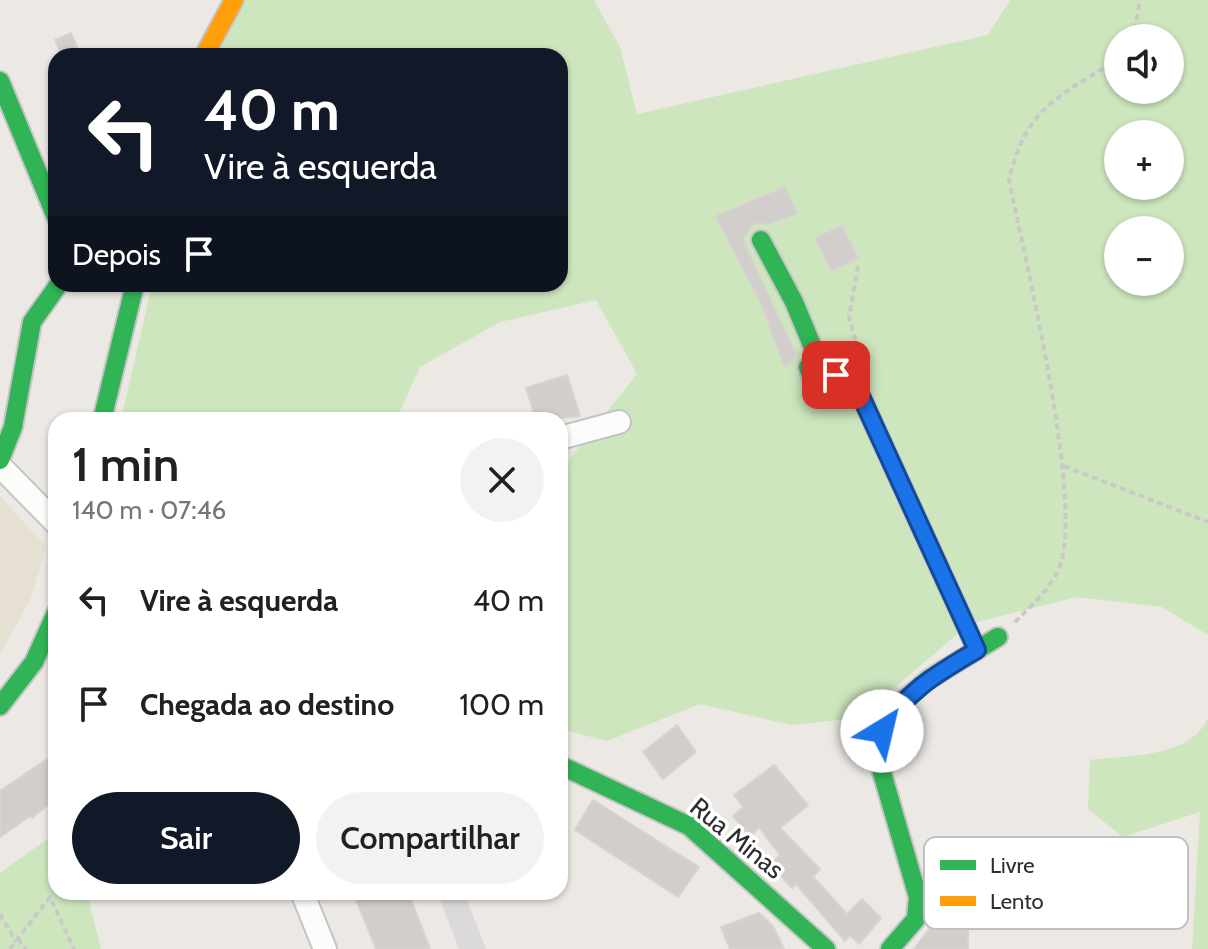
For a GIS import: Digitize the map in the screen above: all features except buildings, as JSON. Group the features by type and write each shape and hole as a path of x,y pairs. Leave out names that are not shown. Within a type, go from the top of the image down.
{"street":[{"path":"208,48 234,0"},
{"path":"0,81 48,198"},
{"path":"761,240 794,302 819,362 808,367 813,381 836,375 859,392 977,650"},
{"path":"48,514 0,463 13,427 32,322 53,292"},
{"path":"104,412 133,292"},
{"path":"568,436 619,422"},
{"path":"0,706 34,662 48,631"},
{"path":"890,949 916,919 918,897 878,759 882,731 898,705 929,679 998,637"},
{"path":"34,662 48,657"},
{"name":"Rua Minas","path":"568,769 689,826 826,949"},
{"path":"305,900 325,949"}],"path":[{"path":"1136,24 1140,0"},
{"path":"998,637 1037,601 1058,571 1066,543 1064,466 1009,180 1017,149 1032,119 1060,95 1104,68"},
{"path":"1064,466 1208,522"},
{"path":"10,949 48,900"},
{"path":"51,900 74,949"},
{"path":"0,914 17,941 26,949"}],"shaded area":[{"path":"0,496 46,547 30,600 0,654"},
{"path":"440,900 467,900 486,949 459,949"}],"green space":[{"path":"240,0 594,0 620,47 637,114 988,35 1010,0 1208,0 1208,635 1162,607 1077,597 969,624 859,718 791,725 700,704 607,741 568,731 568,465 571,457 637,374 596,300 500,322 420,367 400,412 123,412 150,292 568,292 568,48 220,48"},
{"path":"1208,718 1208,949 1192,949 1200,812 1123,837 1088,809 1090,760 1172,748 1199,731"},
{"path":"48,839 48,900 89,900 101,949 0,949 0,873"}],"traffic: fast":[{"path":"0,81 48,198"},
{"path":"761,240 794,302 819,362 808,367 813,381 836,375 859,392 977,650"},
{"path":"0,460 13,427 32,322 53,292"},
{"path":"104,412 133,292"},
{"path":"0,706 34,662 48,631"},
{"path":"890,949 916,919 918,897 878,759 882,731 898,705 929,679 998,637"},
{"path":"568,769 689,826 826,949"}],"traffic: slow":[{"path":"208,48 234,0"}],"route":[{"path":"836,375 859,392 977,650 929,679 898,705 882,731"}]}
